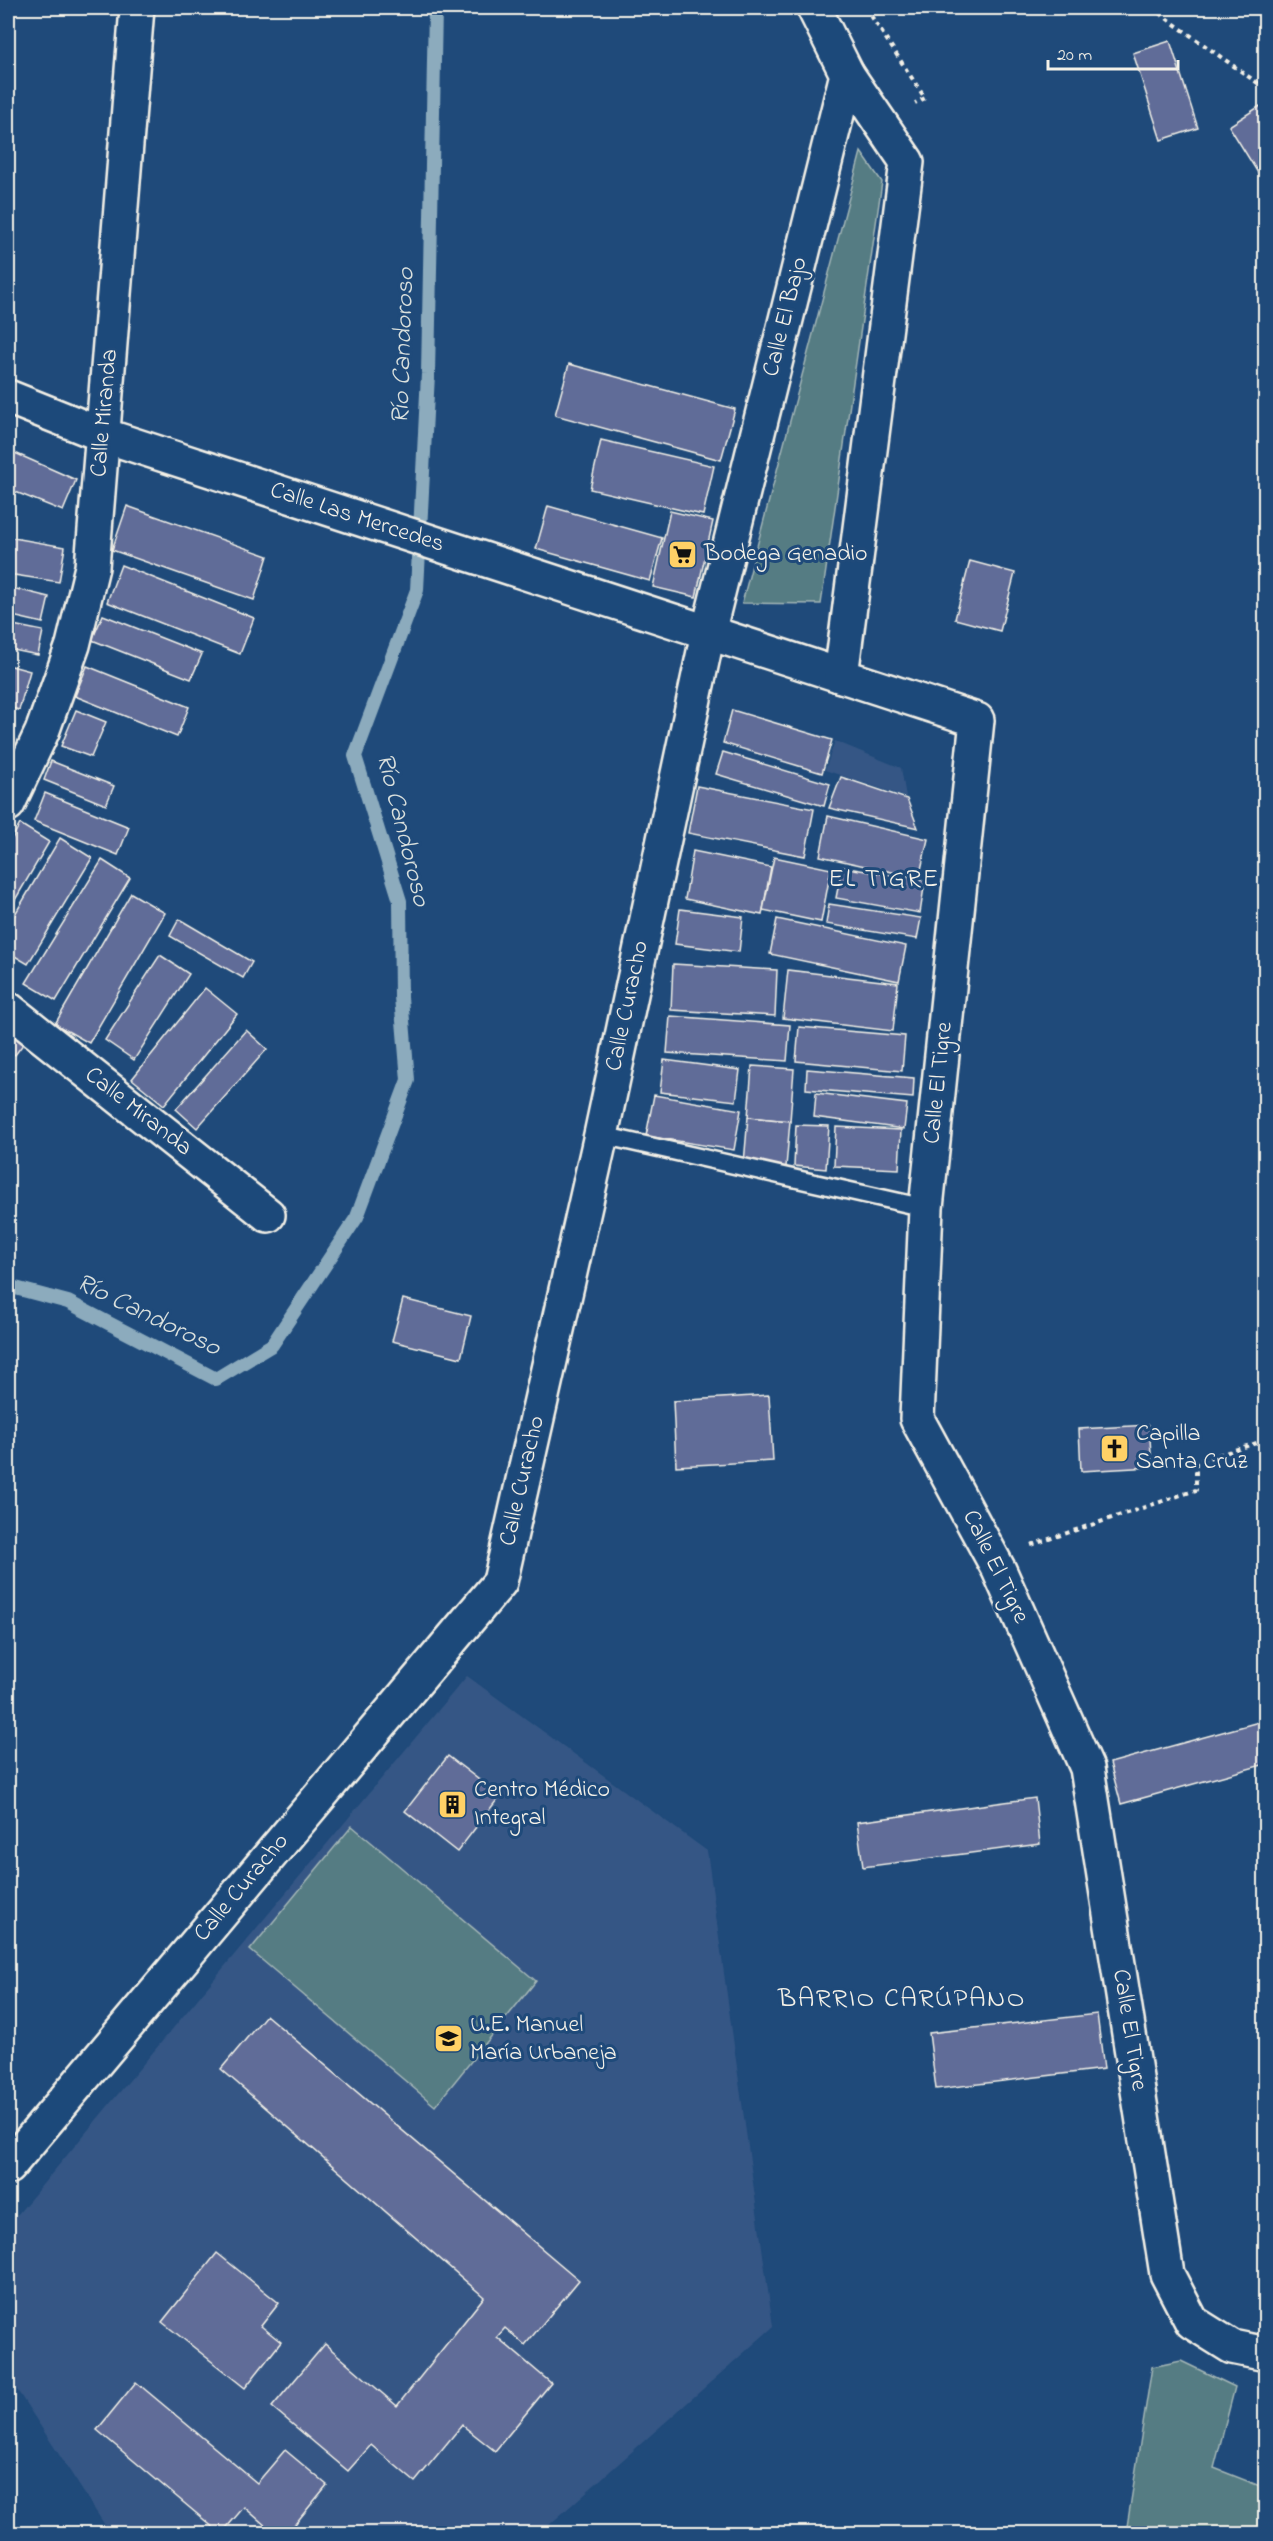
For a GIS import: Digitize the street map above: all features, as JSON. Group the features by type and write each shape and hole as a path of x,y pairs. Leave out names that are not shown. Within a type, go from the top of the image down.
{"street":[{"name":"Calle Miranda","path":"8,804 42,732 73,645 92,567 137,8"},
{"path":"814,8 846,74 907,162 841,676"},
{"name":"Calle El Bajo","path":"708,633 846,74"},
{"name":"Calle Las Mercedes","path":"8,397 103,435 977,720"},
{"name":"Calle Curacho","path":"11,2154 500,1582 601,1135 708,633"},
{"name":"Calle El Tigre","path":"977,720 926,1208 917,1419 999,1570 1087,1768 1167,2274 1192,2322 1232,2347 1266,2354"},
{"name":"Calle Miranda","path":"8,1009 268,1215"}],"lane":[{"path":"601,1135 926,1208"}],"path":[{"path":"866,8 925,98 880,123"},
{"path":"1152,8 1266,89"},
{"path":"999,1570 1032,1545 1197,1490 1196,1462 1266,1440"}],"shaded area":[{"path":"835,741 901,768 906,797 825,770"},
{"name":"U.E. Manuel María Urbaneja","path":"467,1676 707,1851 773,2327 540,2533 110,2533 8,2376 8,2226"}],"green space":[{"path":"861,152 882,182 821,604 742,603"},
{"path":"352,1826 536,1981 435,2106 250,1950"},
{"path":"1181,2361 1235,2387 1214,2468 1265,2488 1265,2533 1126,2533 1152,2367"}],"building":[{"path":"1170,41 1198,128 1161,140 1133,53"},
{"path":"1260,106 1266,114 1263,181 1229,126"},
{"path":"569,364 735,409 721,460 555,415"},
{"path":"601,440 714,466 703,515 590,489"},
{"path":"15,453 76,480 63,511 8,489 8,471"},
{"path":"127,506 268,556 254,600 112,550"},
{"path":"548,506 662,538 650,581 536,549"},
{"name":"Bodega Genadio","path":"670,511 713,521 696,597 653,587"},
{"path":"8,537 65,547 59,582 8,574"},
{"path":"970,561 1015,573 1000,631 955,619"},
{"path":"121,565 254,618 240,654 107,602"},
{"path":"8,587 49,597 43,623 8,615"},
{"path":"103,615 202,654 191,679 92,640"},
{"path":"8,624 43,631 38,655 8,649"},
{"path":"8,665 30,671 19,710 8,707"},
{"path":"87,666 189,707 177,737 75,696"},
{"path":"76,710 106,722 91,757 61,746"},
{"path":"732,710 832,740 822,773 723,743"},
{"path":"723,752 830,784 824,806 716,774"},
{"path":"51,761 114,786 106,805 44,780"},
{"path":"841,777 907,799 918,828 829,808"},
{"path":"697,786 814,809 805,856 688,833"},
{"path":"45,793 129,827 118,855 34,821"},
{"path":"828,816 928,839 919,878 820,856"},
{"path":"20,824 49,842 8,912 8,846"},
{"path":"60,838 92,858 28,964 8,952 8,926"},
{"path":"693,851 771,867 762,915 685,899"},
{"path":"774,857 831,869 821,922 763,910"},
{"path":"102,860 130,878 56,1001 26,983"},
{"path":"842,867 925,881 920,913 836,898"},
{"path":"131,893 165,913 89,1043 55,1024"},
{"path":"829,904 921,918 917,939 826,924"},
{"path":"680,909 743,917 739,952 675,944"},
{"path":"179,919 252,962 243,978 170,936"},
{"path":"777,919 906,946 899,981 770,954"},
{"path":"160,955 189,974 134,1060 105,1040"},
{"path":"673,964 777,970 775,1016 671,1010"},
{"path":"788,970 898,983 893,1031 783,1018"},
{"path":"205,988 237,1014 164,1105 132,1079"},
{"path":"670,1016 790,1025 787,1061 667,1053"},
{"path":"8,1025 27,1039 15,1055 8,1049"},
{"path":"799,1027 905,1036 902,1071 796,1061"},
{"path":"246,1030 267,1049 197,1128 176,1109"},
{"path":"664,1060 740,1070 736,1101 660,1092"},
{"path":"752,1066 794,1069 790,1121 748,1117"},
{"path":"807,1069 914,1078 913,1098 806,1089"},
{"path":"816,1093 907,1104 904,1129 814,1117"},
{"path":"654,1095 741,1110 734,1150 646,1136"},
{"path":"748,1117 790,1121 786,1167 744,1163"},
{"path":"796,1125 829,1126 826,1169 794,1166"},
{"path":"836,1127 901,1130 899,1169 834,1166"},
{"path":"403,1299 471,1316 461,1358 392,1341"},
{"path":"769,1395 773,1461 676,1466 673,1401"},
{"name":"Capilla Santa Cruz","path":"1149,1425 1152,1467 1081,1471 1079,1429"},
{"path":"1266,1720 1266,1764 1121,1804 1110,1763"},
{"name":"Centro Médico Integral","path":"448,1756 500,1796 457,1852 405,1811"},
{"path":"1035,1798 1040,1844 863,1867 857,1822"},
{"path":"1097,2014 1104,2069 936,2089 929,2033"},
{"path":"266,2015 579,2280 525,2345 505,2328 497,2337 551,2383 495,2451 462,2425 415,2482 371,2445 348,2471 272,2407 325,2344 397,2406 484,2297 221,2069"},
{"path":"217,2253 279,2303 261,2326 281,2342 245,2388 162,2322"},
{"path":"136,2382 257,2483 285,2450 327,2485 287,2534 275,2534 244,2507 221,2534 97,2430"}],"waterway":[{"name":"Río Candoroso","path":"8,1286 68,1302 216,1379 272,1345 357,1217 408,1080 401,997 400,901 355,756 417,590 428,374 435,8"}],"place":[{"name":"Bodega Genadio","path":"683,554"},
{"name":"Capilla Santa Cruz","path":"1115,1448"},
{"name":"Centro Médico Integral","path":"453,1804"},
{"name":"U.E. Manuel María Urbaneja","path":"449,2039"}],"district":[{"name":"EL TIGRE","path":"884,880"},
{"name":"BARRIO CARÚPANO","path":"902,1999"}]}
